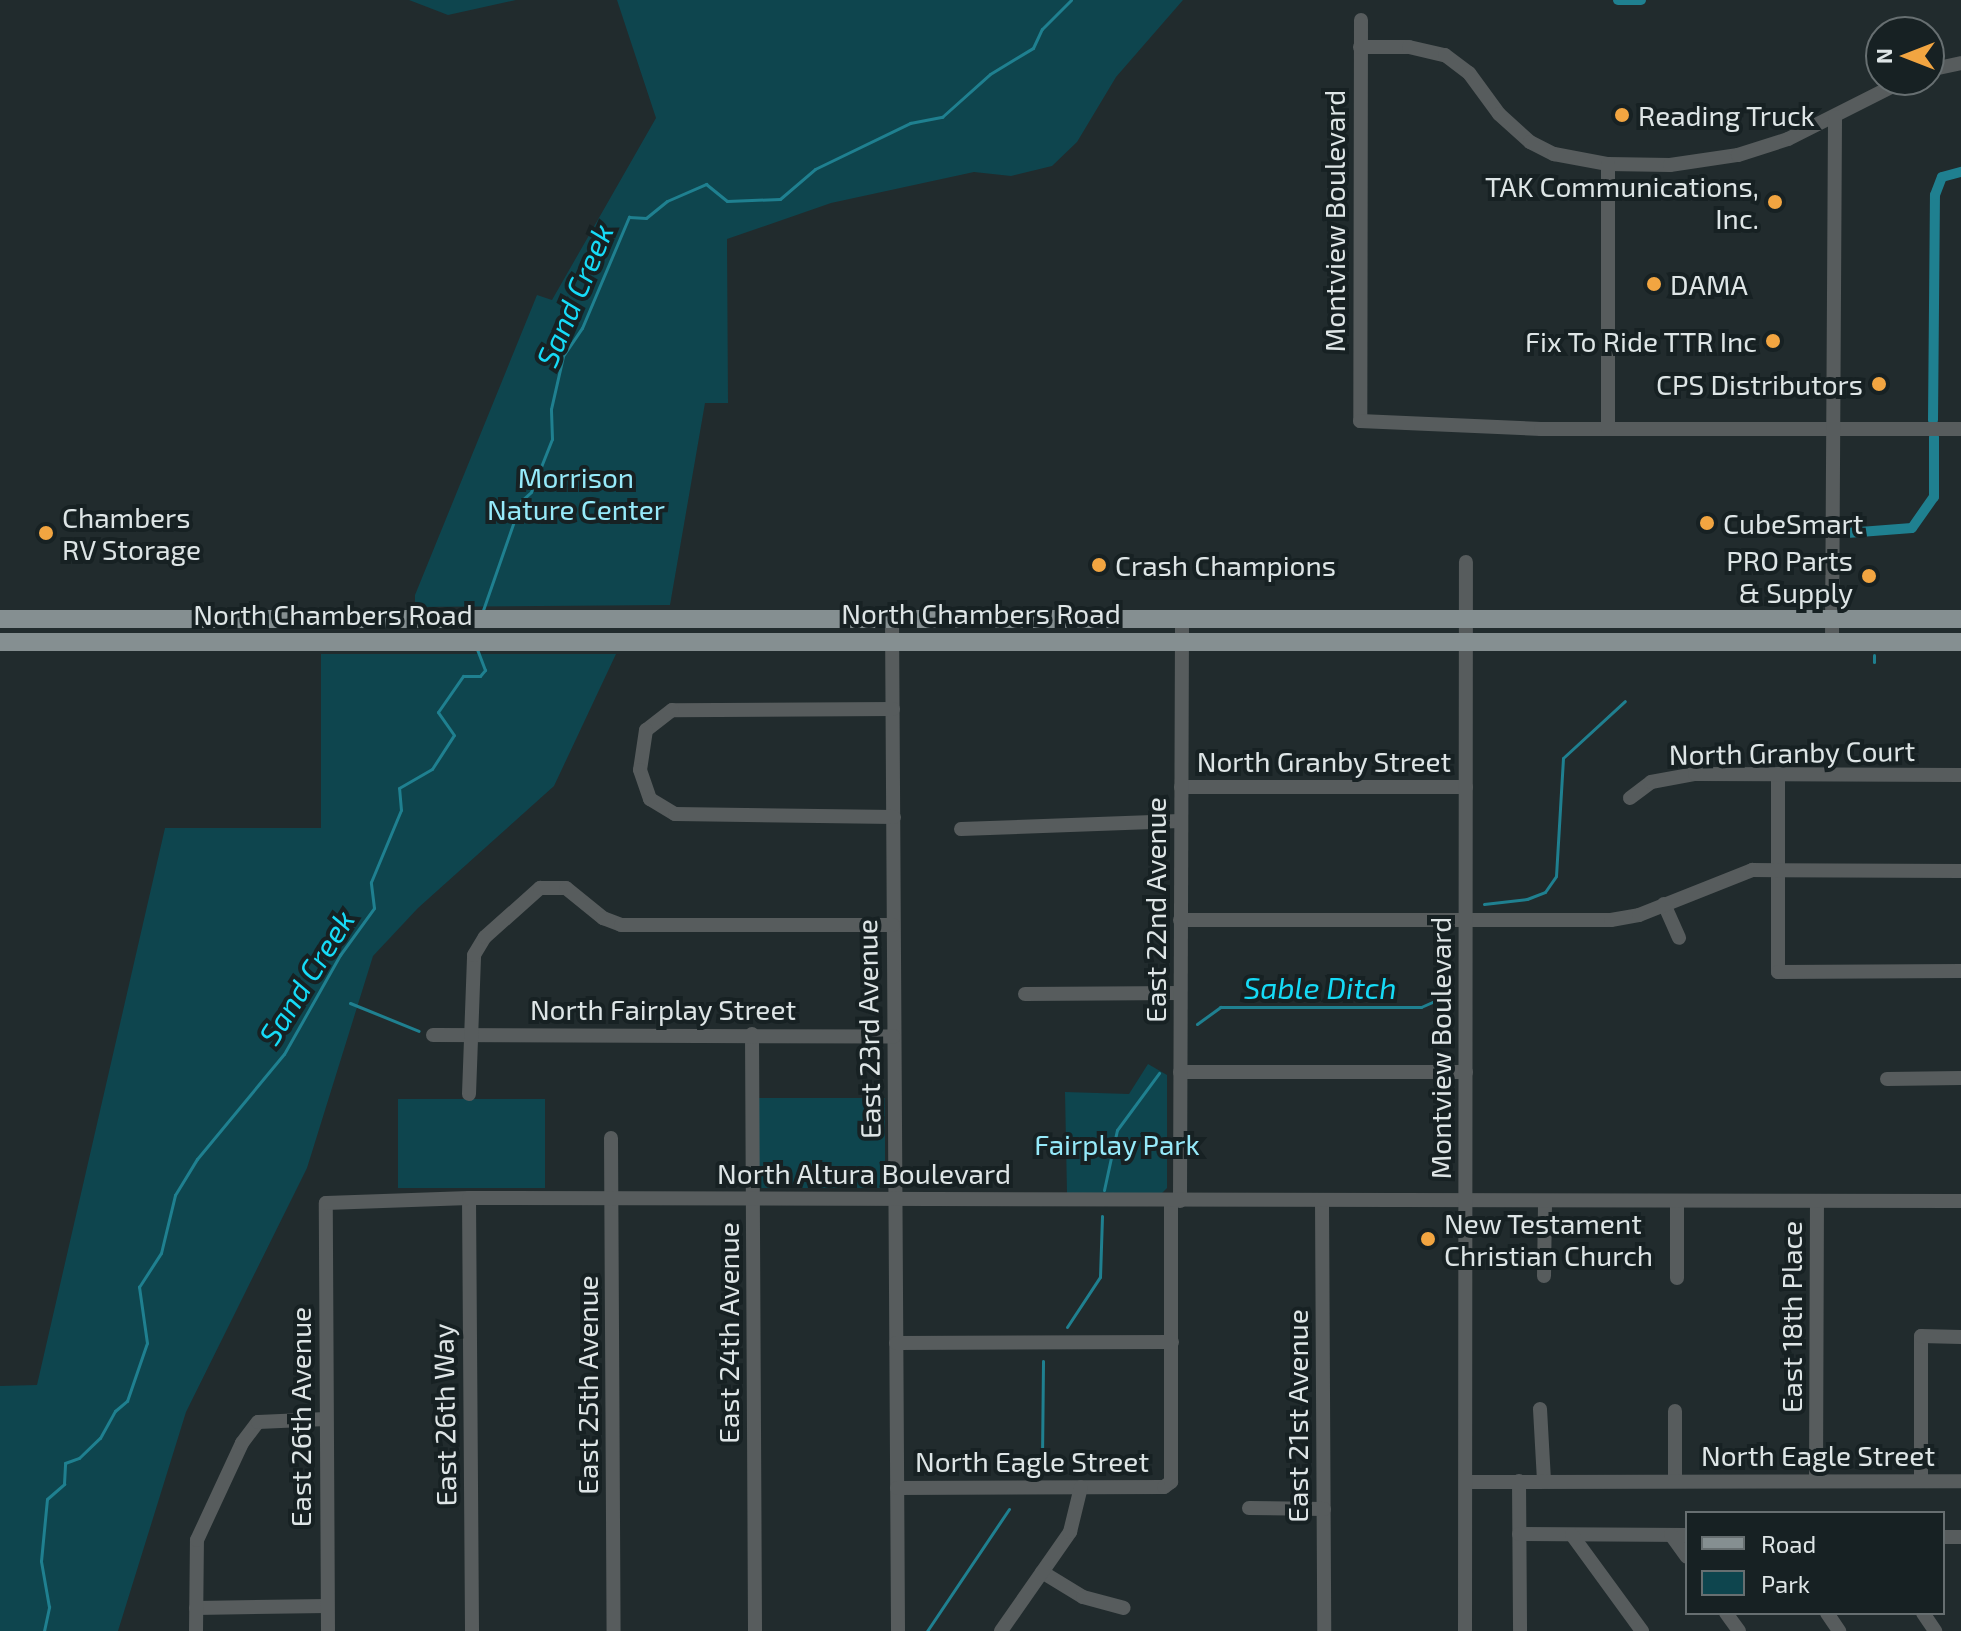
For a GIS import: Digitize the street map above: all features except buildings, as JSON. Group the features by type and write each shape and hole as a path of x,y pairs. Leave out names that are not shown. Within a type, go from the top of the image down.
{"main road":[{"path":"341,618 342,641"},
{"name":"North Chambers Road","path":"0,619 1961,619"},
{"name":"North Chambers Road","path":"0,642 1961,642"}],"street":[{"name":"Montview Boulevard","path":"1361,20 1360,421 1608,429"},
{"path":"1360,47 1409,47 1445,55 1469,73 1499,114 1530,142 1562,156 1608,164 1670,165 1738,155 1835,117 1875,96"},
{"path":"1832,641 1835,117"},
{"path":"1608,164 1608,429 1961,429"},
{"name":"Montview Boulevard","path":"1465,1631 1466,562"},
{"name":"East 23rd Avenue","path":"892,618 898,1631"},
{"name":"East 22nd Avenue","path":"1167,1485 1173,1464 1172,1342 1180,1072 1182,618"},
{"path":"893,709 672,710 646,730 640,761 647,794 675,814 894,817"},
{"path":"1778,774 1778,972 1961,971"},
{"name":"North Granby Court","path":"1630,798 1645,785 1672,777 1961,775"},
{"name":"North Granby Street","path":"1181,787 1466,787"},
{"path":"961,829 1180,821"},
{"path":"1180,920 1466,922 1623,919 1733,875 1779,869 1961,871"},
{"path":"469,1094 470,968 477,949 532,892 552,879 573,891 603,918 621,925 893,925"},
{"path":"1664,904 1679,938"},
{"path":"1025,994 1180,993"},
{"name":"East 24th Avenue","path":"752,1034 755,1631"},
{"name":"North Fairplay Street","path":"433,1035 894,1037"},
{"path":"1180,1072 1466,1072"},
{"path":"1887,1079 1961,1078"},
{"name":"East 25th Avenue","path":"611,1138 614,1631"},
{"name":"North Altura Boulevard","path":"326,1203 469,1198 1961,1201"},
{"name":"East 26th Way","path":"469,1198 472,1631"},
{"name":"East 21st Avenue","path":"1322,1201 1324,1631"},
{"path":"1544,1276 1545,1201"},
{"path":"1677,1201 1677,1278"},
{"name":"East 18th Place","path":"1816,1481 1817,1201"},
{"name":"East 26th Avenue","path":"326,1203 328,1631"},
{"path":"1921,1481 1921,1336 1961,1337"},
{"path":"896,1343 1172,1342"},
{"path":"1540,1409 1544,1480"},
{"name":"North Eagle Street","path":"1675,1411 1675,1481"},
{"path":"196,1631 197,1540 250,1430 258,1422 326,1419"},
{"path":"1519,1481 1520,1631"},
{"name":"North Eagle Street","path":"1466,1482 1961,1481"},
{"name":"North Eagle Street","path":"897,1488 1167,1485"},
{"path":"1001,1631 1075,1521 1081,1487"},
{"path":"1249,1508 1324,1509"},
{"path":"1519,1534 1679,1535"},
{"path":"1572,1535 1642,1631"},
{"path":"1042,1572 1083,1597 1124,1608"},
{"path":"196,1608 327,1606"}],"green space":[{"path":"409,0 516,0 448,15"},
{"name":"Morrison Nature Center","path":"617,0 1183,0 1116,77 1077,142 1052,166 1011,176 974,172 831,203 727,239 728,403 705,403 670,605 415,607 415,595 537,295 552,300 656,118"},
{"path":"321,654 616,654 554,786 418,908 373,956 307,1168 186,1412 118,1631 0,1631 0,1386 37,1385 165,828 321,828"},
{"name":"Fairplay Park","path":"1148,1064 1167,1075 1167,1188 1162,1193 1067,1193 1065,1092 1129,1094"},
{"path":"758,1098 885,1098 885,1188 758,1188"},
{"path":"398,1099 545,1099 545,1188 398,1188"}],"waterway":[{"name":"Sand Creek","path":"482,613 521,501 531,492 552,439 551,409 563,356 582,328 629,217 646,218 667,201 706,184 727,201 780,199 815,169 910,123 942,117 990,74 1033,48 1042,29 1071,0"},
{"path":"1618,0 1641,0"},
{"path":"1933,420 1935,195 1942,177 1961,172"},
{"path":"1847,533 1912,528 1934,497 1934,437"},
{"name":"Sand Creek","path":"44,1631 49,1607 41,1561 47,1499 64,1484 65,1463 79,1458 100,1438 115,1411 127,1401 147,1343 139,1287 161,1253 175,1195 197,1159 284,1054 340,955 374,908 371,882 401,810 399,788 432,769 454,735 438,712 463,676 480,676 485,670 476,647"},
{"path":"1874,655 1874,662"},
{"name":"Sable Ditch","path":"1484,904 1527,899 1545,892 1556,876 1563,758 1625,701"},
{"name":"Sable Ditch","path":"1197,1024 1220,1007 1421,1007 1446,996"},
{"path":"350,1003 419,1031"},
{"name":"Sable Ditch","path":"1104,1190 1117,1130 1159,1073"},
{"name":"Sable Ditch","path":"1067,1327 1100,1277 1102,1216"},
{"name":"Sable Ditch","path":"1037,1473 1042,1459 1043,1361"},
{"name":"Sable Ditch","path":"927,1631 1009,1509"}],"place":[{"name":"Reading Truck","path":"1622,115"},
{"name":"TAK Communications, Inc.","path":"1775,202"},
{"name":"DAMA","path":"1654,284"},
{"name":"Fix To Ride TTR Inc","path":"1773,341"},
{"name":"CPS Distributors","path":"1879,384"},
{"name":"CubeSmart","path":"1707,523"},
{"name":"Chambers RV Storage","path":"46,533"},
{"name":"Crash Champions","path":"1099,565"},
{"name":"PRO Parts & Supply","path":"1869,576"},
{"name":"New Testament Christian Church","path":"1428,1239"}]}
